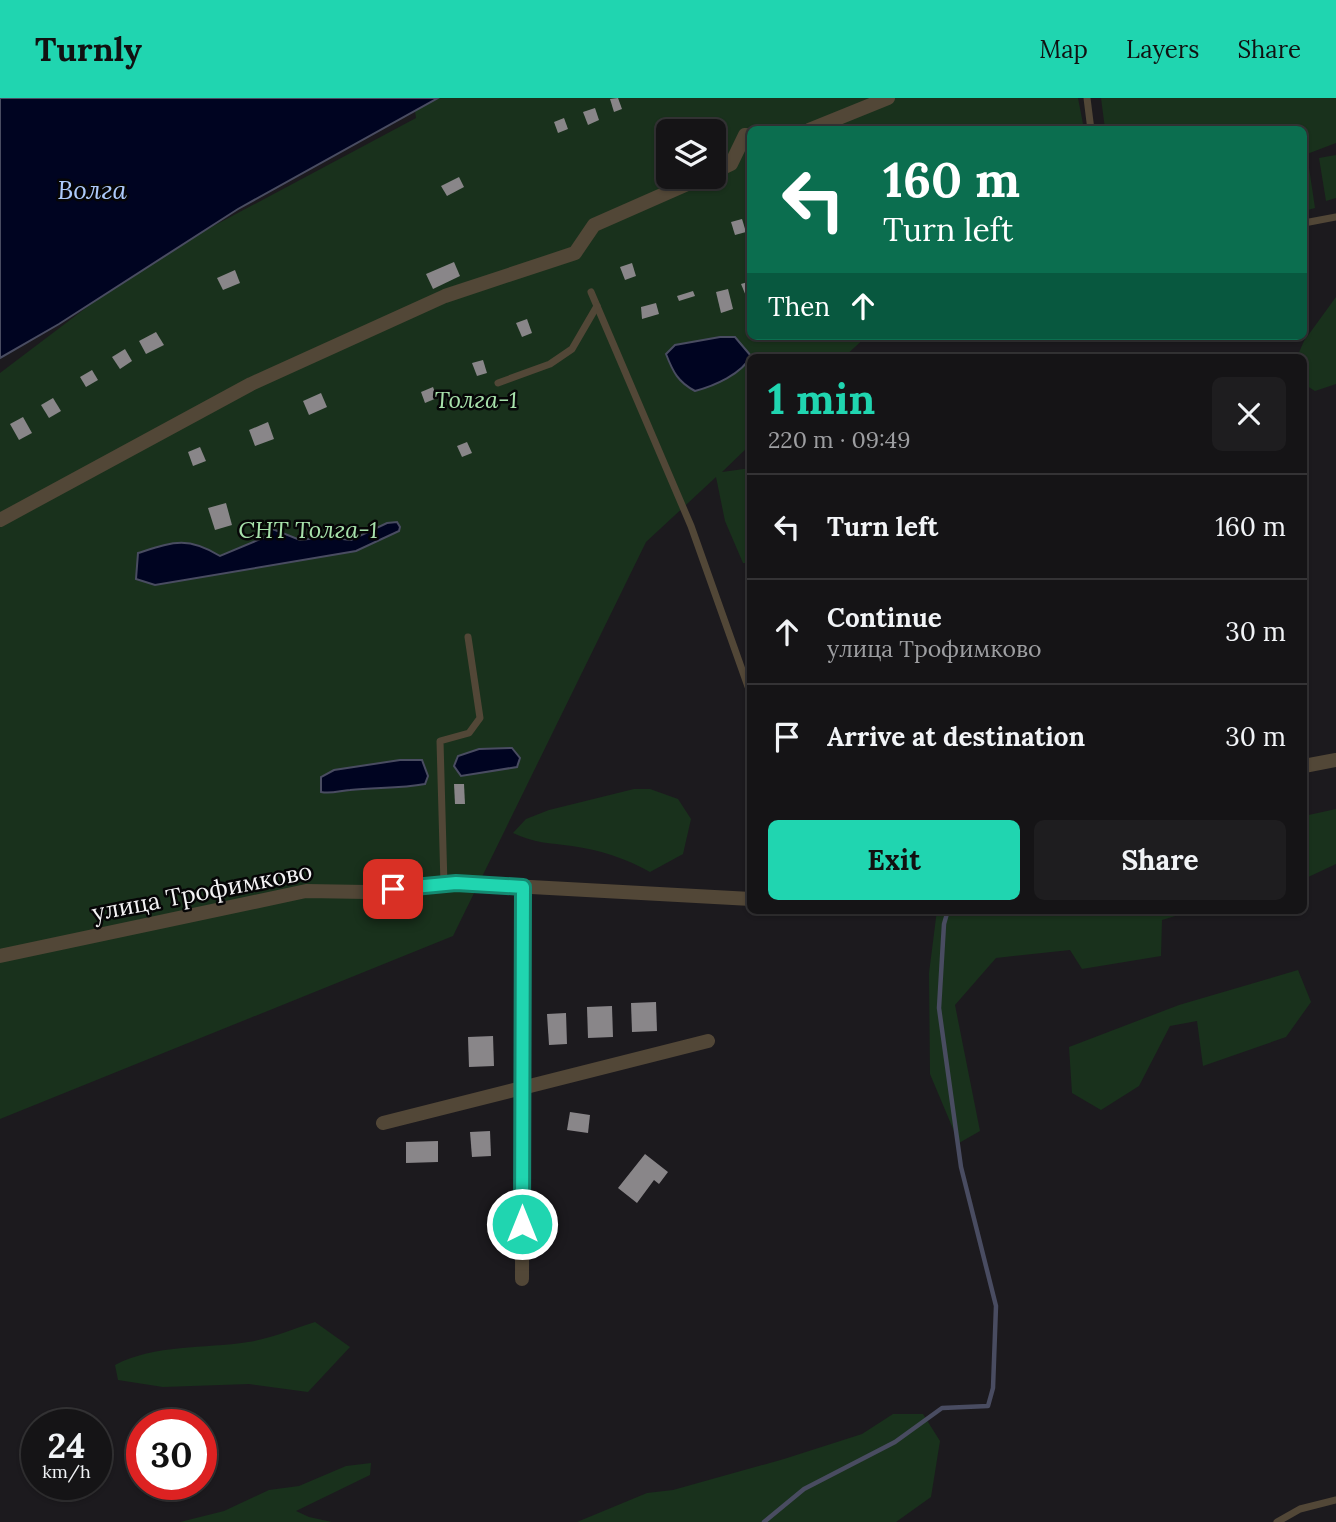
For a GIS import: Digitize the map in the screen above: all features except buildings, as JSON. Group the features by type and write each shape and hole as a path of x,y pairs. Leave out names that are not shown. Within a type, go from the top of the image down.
{"street":[{"path":"819,126 888,98"},
{"path":"726,167 732,164 747,135"},
{"path":"0,520 251,384 445,296 575,253 594,225 676,189"},
{"path":"1307,765 1336,760"},
{"name":"улица Трофимково","path":"0,956 306,891 367,892 450,884 747,899"},
{"path":"522,1279 523,887"},
{"path":"383,1123 708,1041"}],"lane":[{"path":"1087,98 1090,126"},
{"path":"1307,222 1336,217"},
{"path":"591,292 691,526 747,684"},
{"path":"498,383 550,364 572,349 597,306"},
{"path":"450,884 440,741 469,733 480,718 468,637"},
{"path":"1277,1522 1300,1509 1336,1500"}],"green space":[{"name":"СНТ Толга-1","path":"438,98 1078,98 1083,126 747,126 747,340 863,340 847,354 747,354 747,448 722,472 747,469 747,563 743,563 725,521 716,477 646,542 453,936 0,1119 0,373 103,295 191,238 416,118 415,111"},
{"path":"1101,98 1336,98 1336,143 1307,154 1307,126 1105,126"},
{"path":"1307,154 1315,208 1307,210"},
{"path":"1336,155 1336,198 1326,201 1319,158"},
{"path":"1336,297 1336,384 1315,391 1307,386 1307,354 1298,354 1307,337"},
{"path":"634,789 650,789 678,799 691,819 683,854 650,872 602,852 535,841 513,833 526,819 549,810"},
{"path":"1336,809 1336,864 1307,878 1307,815"},
{"path":"936,914 1182,914 1162,920 1161,956 1082,969 1070,950 996,958 955,1005 980,1131 959,1143 930,1074 929,973"},
{"path":"1298,970 1311,1002 1286,1037 1203,1066 1197,1021 1170,1026 1139,1086 1101,1110 1072,1093 1069,1047 1179,1005"},
{"path":"315,1322 350,1347 308,1392 249,1384 163,1387 118,1380 115,1365 130,1358 163,1350 256,1341"},
{"path":"893,1414 923,1414 940,1441 931,1497 896,1522 577,1522 647,1493 673,1490 862,1434"},
{"path":"371,1463 370,1475 296,1511 332,1522 180,1522 224,1511 269,1490 299,1486 346,1466"}],"water":[{"name":"Волга","path":"0,98 438,98 238,209 59,324 0,358"},
{"path":"735,337 749,354 747,354 747,362 734,374 695,391 684,384 671,366 666,354 675,345"},
{"path":"397,522 399,531 356,551 155,585 136,579 138,553 161,546 189,543 220,556 265,537 270,528 300,540 325,537 351,540 387,523"},
{"path":"512,748 520,758 517,767 461,776 454,766 458,756 479,749"},
{"path":"400,760 422,760 428,776 425,784 321,792 321,777 334,770"}],"waterway":[{"path":"764,1522 804,1489 895,1442 942,1408 988,1406 993,1388 996,1306 961,1167 939,1008 947,914"}],"route":[{"path":"393,889 456,883 523,887 522,1224"}],"park label":[{"name":"Толга-1","path":"476,400"}]}
